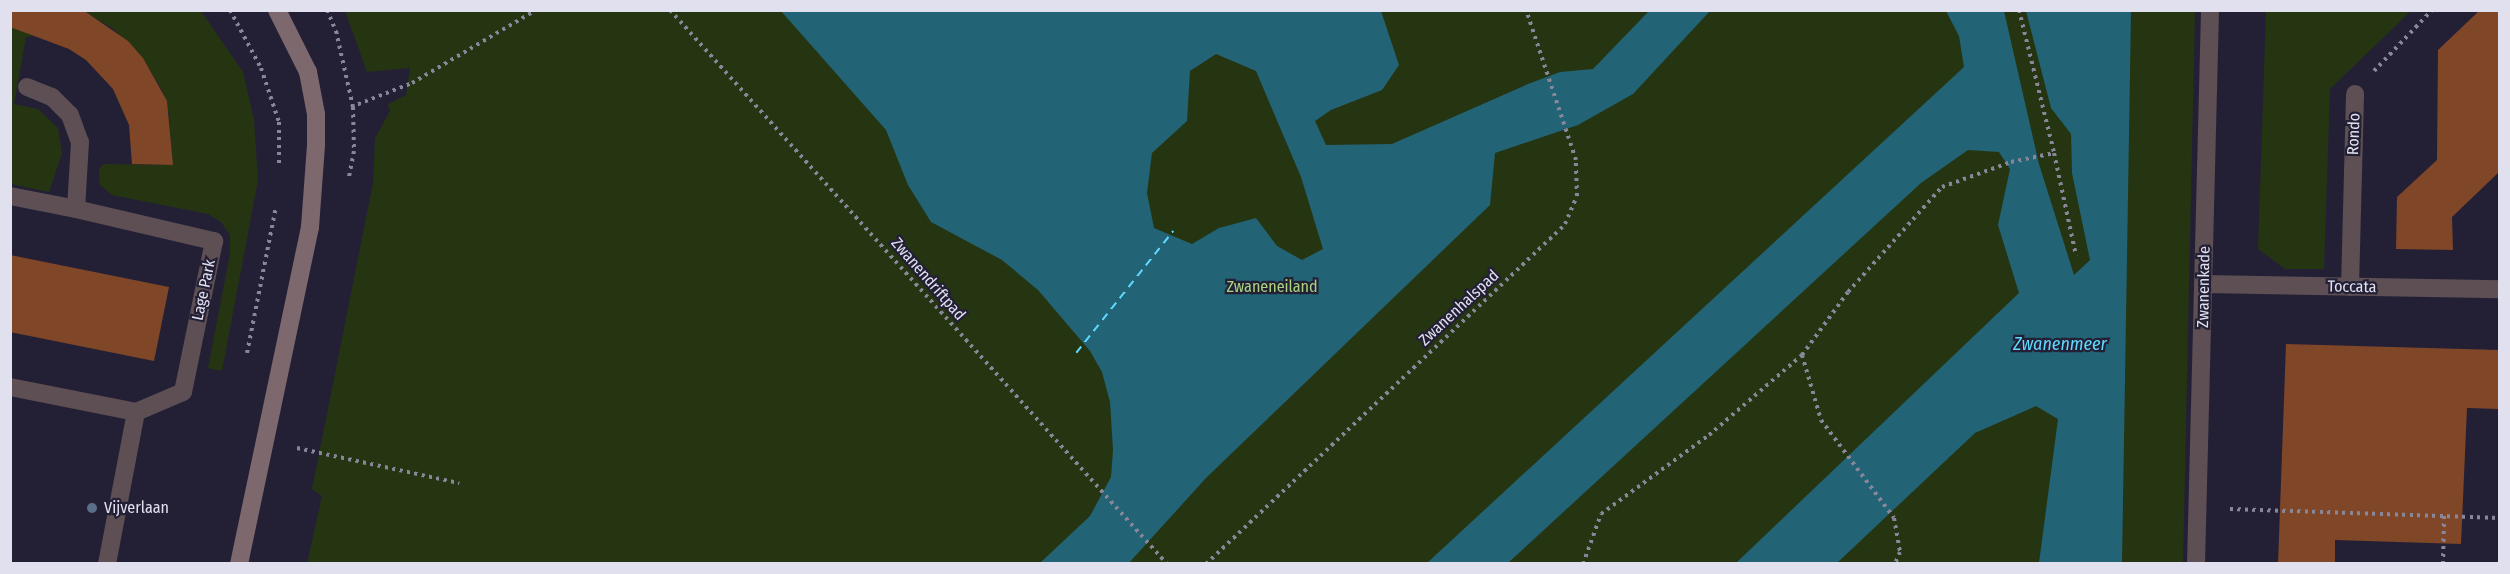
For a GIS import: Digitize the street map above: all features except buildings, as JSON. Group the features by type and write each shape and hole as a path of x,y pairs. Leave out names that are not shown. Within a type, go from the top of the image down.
{"street":[{"path":"239,564 310,227 316,145 316,114 308,72 277,10"},
{"name":"Zwanenkade","path":"2196,564 2205,284 2210,10"},
{"path":"27,87 52,97 70,115 80,142 76,209"},
{"name":"Rondo","path":"2350,287 2355,94"},
{"name":"Lage Park","path":"10,196 214,241 183,392 136,412"},
{"name":"Toccata","path":"2205,284 2499,289"},
{"path":"10,387 136,412 107,564"}],"path":[{"path":"230,10 261,68 279,122 279,174"},
{"path":"327,10 336,31 353,107 412,83 536,10"},
{"name":"Zwanendriftpad","path":"670,10 1167,564"},
{"name":"Zwanenhalspad","path":"1206,564 1565,224 1577,195 1573,143 1526,10"},
{"path":"2019,10 2054,153 2076,256"},
{"name":"Rondo","path":"2355,94 2398,42 2432,10"},
{"path":"1583,564 1601,514 1709,435 1802,355 1848,292 1942,187 2011,162 2054,153"},
{"path":"246,357 278,196"},
{"path":"1802,355 1821,420 1894,518 1900,552 1895,564"},
{"path":"296,448 459,483"},
{"path":"2197,508 2499,518"},
{"path":"2443,564 2444,516"}],"green space":[{"path":"10,11 36,11 31,37 26,37 14,104 38,109 58,128 62,153 49,192 11,184"},
{"path":"83,11 201,11 243,72 254,120 258,180 222,371 208,368 230,254 230,235 221,222 208,214 112,195 100,185 99,169 104,164 172,165 169,113 162,90 139,53 112,28"},
{"name":"Zwaneneiland","path":"345,11 2195,11 2183,563 307,564 322,496 312,489 373,183 375,138 390,111 388,104 406,95 410,68 367,72"},
{"path":"2266,11 2411,11 2330,89 2324,269 2285,269 2258,249"}],"water":[{"path":"781,11 1381,11 1399,65 1382,90 1331,110 1315,121 1326,145 1392,144 1560,72 1593,69 1649,11 1710,11 1633,94 1578,125 1495,153 1490,205 1206,478 1128,564 1040,563 1090,516 1111,477 1113,450 1110,402 1102,372 1090,351 1038,290 1002,260 931,222 908,185 886,130","holes":["1216,54 1256,71 1301,177 1323,249 1302,260 1277,246 1256,218 1219,228 1192,244 1154,228 1147,193 1152,153 1187,121 1190,71"]},
{"name":"Zwanenmeer","path":"1946,11 2004,11 2039,164 2074,275 2090,260 2072,173 2071,134 2051,108 2026,11 2131,11 2122,563 2039,563 2058,419 2036,406 1975,433 1837,563 1736,563 2019,293 1998,225 2010,169 1999,152 1968,150 1921,183 1508,563 1427,563 1964,67 1959,36"}],"ferry route":[{"path":"1076,353 1173,231"}],"place":[{"name":"Vijverlaan","path":"92,508"}]}
